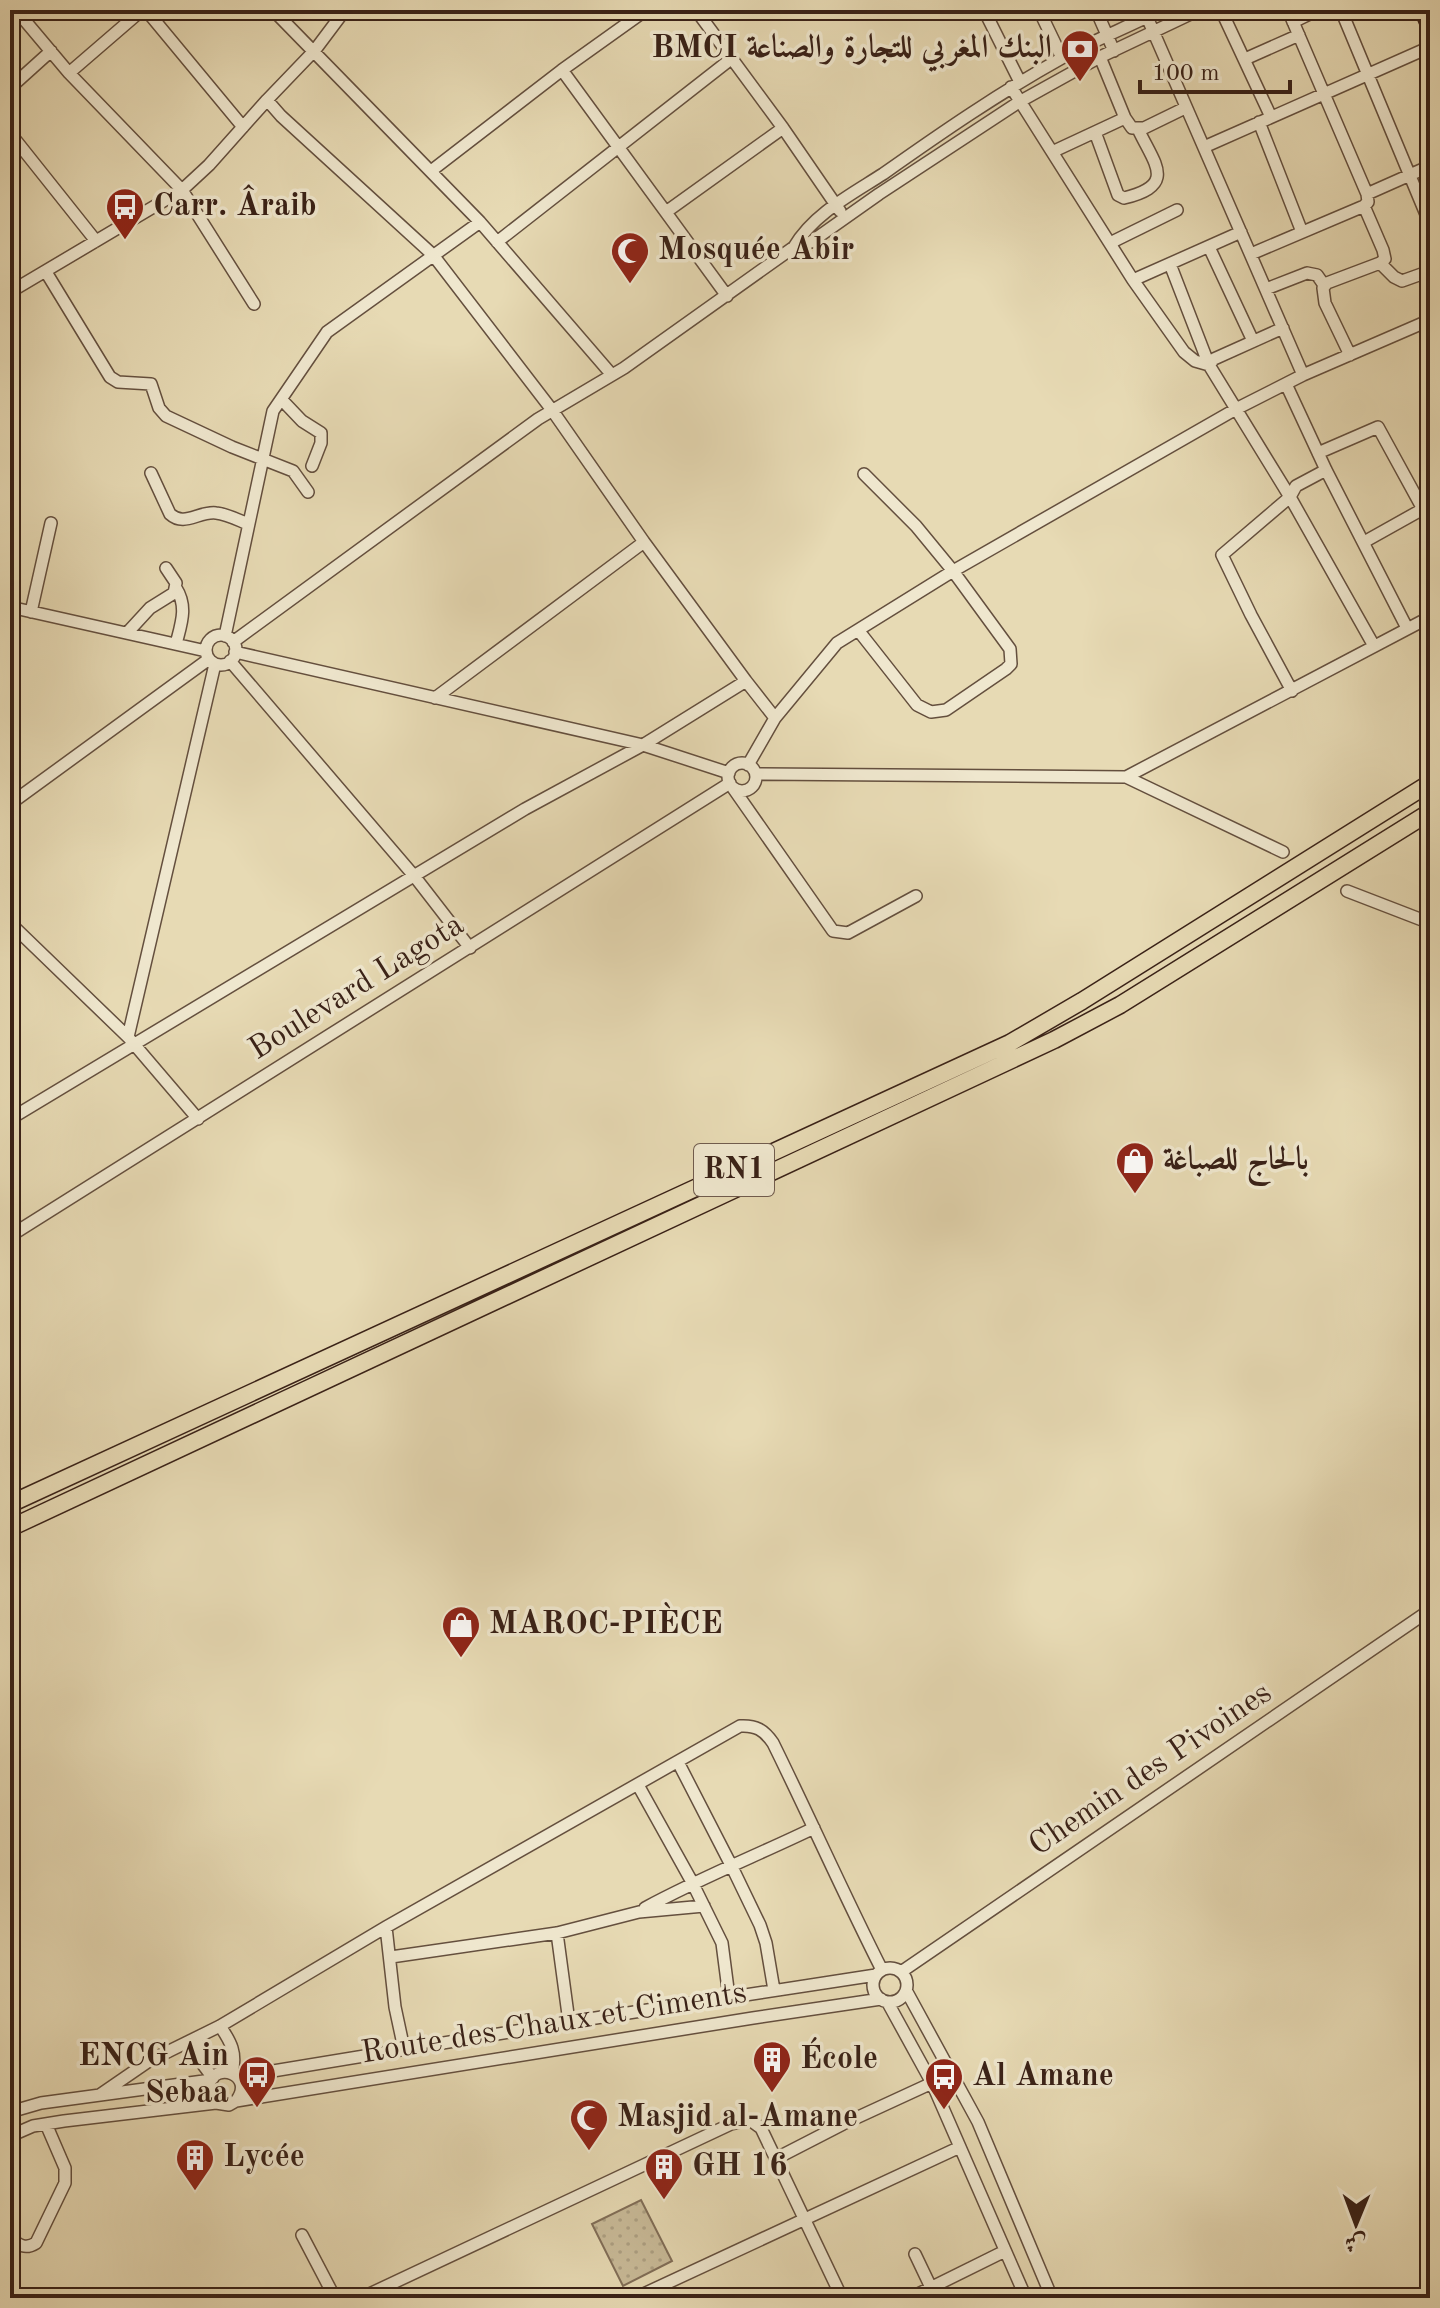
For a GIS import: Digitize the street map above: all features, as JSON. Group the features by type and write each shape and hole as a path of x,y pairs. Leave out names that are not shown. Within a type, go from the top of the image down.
{"highway":[{"name":"RN1","path":"10,1504 1010,1043 1430,783"},
{"name":"RN1","path":"10,1528 1054,1040 1120,1005 1430,812"}],"main road":[{"path":"1422,10 1429,27"}],"street":[{"path":"16,10 69,73 182,190 254,304"},
{"path":"69,73 144,10 243,127"},
{"path":"273,10 480,222 612,375"},
{"path":"10,292 182,190 315,50 345,10"},
{"path":"431,171 646,10"},
{"path":"696,10 845,218"},
{"path":"984,10 1016,84 1019,102 1133,280 1184,352 1195,361 1209,365"},
{"path":"1039,10 1062,58"},
{"path":"1096,10 1114,51"},
{"path":"10,607 176,644 220,665 231,648 538,419 612,375 794,247 811,242 1019,102 1100,57 1199,10"},
{"path":"1221,10 1271,117"},
{"path":"1318,10 1291,16 1325,93 1385,255 1380,263 1324,285"},
{"path":"1341,10 1430,224"},
{"path":"794,247 803,232 836,206 965,116 1062,58 1154,12 1153,32 1303,375"},
{"path":"1245,59 1299,35"},
{"path":"1204,147 1430,47"},
{"path":"10,88 51,51"},
{"path":"1100,57 1132,128 1138,129 1185,108"},
{"path":"497,242 731,59"},
{"path":"562,70 727,296"},
{"path":"267,100 433,255 552,410 644,542 775,718"},
{"path":"1052,152 1125,118"},
{"path":"1259,122 1302,232"},
{"path":"666,212 783,128"},
{"path":"1095,132 1118,195 1124,198 1152,188 1157,181 1158,171 1138,129"},
{"path":"10,133 96,241"},
{"path":"1251,254 1302,232 1430,166"},
{"path":"1110,243 1177,210"},
{"path":"231,648 248,524 273,411 327,332 480,222"},
{"path":"1133,280 1241,232"},
{"path":"1209,247 1253,341"},
{"path":"1380,263 1402,281 1430,271"},
{"path":"1170,264 1209,365 1290,497 1374,646"},
{"path":"46,272 110,377 118,382 151,384 159,408 166,416 261,460 293,471 308,492"},
{"path":"1266,289 1307,273 1317,275 1324,285 1325,303 1350,355"},
{"path":"231,648 643,745 731,781 741,791 749,789 755,783 752,770 775,718 837,643 953,571 1236,409 1303,375 1430,320"},
{"path":"1209,365 1214,359 1283,328"},
{"path":"1286,384 1407,628"},
{"path":"282,400 302,421 321,433 321,443 312,466"},
{"path":"1318,453 1378,427 1430,522"},
{"path":"1292,691 1222,557 1290,497 1296,486 1326,470"},
{"path":"151,473 175,519 215,513 248,524"},
{"path":"858,630 917,705 931,712 946,710 1011,664 1010,649 953,571 916,526 864,474"},
{"path":"1364,542 1423,509"},
{"path":"31,612 51,523"},
{"path":"435,698 644,542"},
{"path":"166,568 176,583 183,605 176,644"},
{"path":"127,633 141,616 166,600 176,588"},
{"path":"1126,777 1430,617"},
{"path":"131,1041 210,658 210,640 219,635 470,948"},
{"path":"10,804 210,658"},
{"path":"11,1114 525,809 643,745 746,681"},
{"path":"731,781 739,764 752,770 1126,777 1283,852"},
{"path":"731,781 833,931 848,933 916,896"},
{"name":"Boulevard Lagota","path":"10,1236 731,781"},
{"path":"1347,891 1430,923"},
{"path":"10,923 131,1041 198,1119"},
{"name":"Chemin des Pivoines","path":"901,1972 1430,1610"},
{"path":"101,2094 149,2061 220,2026 733,1728 745,1725 760,1729 773,1743 879,1972 874,1991 885,2001 932,2083 1026,2298"},
{"path":"678,1762 760,1925 774,1990"},
{"path":"638,1785 692,1882 723,1948 729,1997"},
{"path":"639,1912 692,1882 732,1867 814,1828"},
{"path":"391,1957 557,1933 639,1912 704,1906"},
{"path":"386,1927 395,2007 404,2049"},
{"path":"557,1933 569,2022"},
{"path":"879,1972 892,1968 901,1972 907,1981 907,1992 978,2122 1052,2298"},
{"name":"Route des Chaux et Ciments","path":"234,2075 879,1972"},
{"path":"885,2001 899,2000 907,1992"},
{"name":"Route des Chaux et Ciments","path":"236,2101 738,2020 885,2001"},
{"path":"10,2136 46,2124 216,2103 229,2105 241,2095 242,2088 234,2075 233,2046 220,2026"},
{"path":"196,2038 201,2062 212,2079 209,2093 216,2103"},
{"path":"10,2112 32,2104 212,2079 221,2072 234,2075"},
{"path":"775,2159 932,2083"},
{"path":"361,2298 738,2121 750,2120 761,2128 842,2298"},
{"path":"10,2238 23,2246 36,2243 65,2183 65,2168 46,2124"},
{"path":"635,2298 960,2147"},
{"path":"302,2235 335,2298"},
{"path":"910,2298 933,2293 1005,2251"},
{"path":"915,2254 933,2293"}],"shaded area":[{"path":"641,2200 672,2261 623,2286 592,2224"}],"place":[{"name":"BMCI البنك المغربي للتجارة والصناعة","path":"1080,83"},
{"name":"Carr. Âraib","path":"125,241"},
{"name":"Mosquée Abir","path":"630,285"},
{"name":"بالحاج للصباغة","path":"1135,1195"},
{"name":"MAROC-PIÈCE","path":"461,1659"},
{"name":"École","path":"772,2094"},
{"name":"ENCG Ain Sebaa","path":"257,2109"},
{"name":"Al Amane","path":"944,2111"},
{"name":"Masjid al-Amane","path":"589,2152"},
{"name":"Lycée","path":"195,2192"},
{"name":"GH 16","path":"664,2201"}]}
